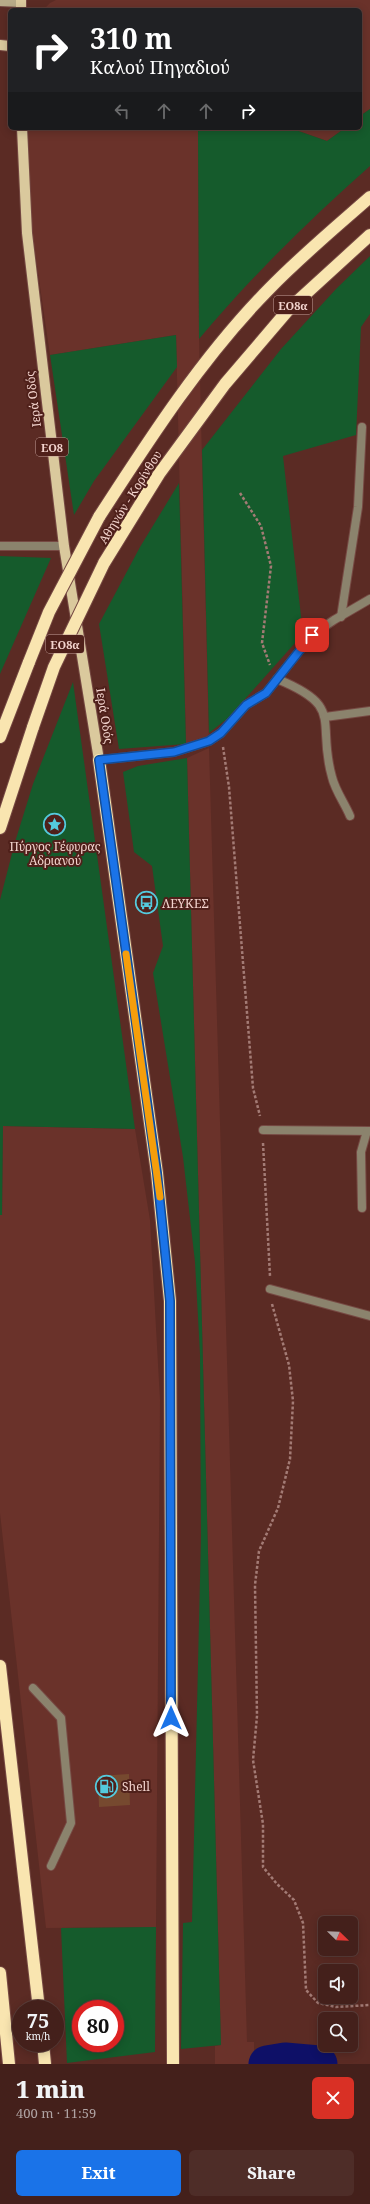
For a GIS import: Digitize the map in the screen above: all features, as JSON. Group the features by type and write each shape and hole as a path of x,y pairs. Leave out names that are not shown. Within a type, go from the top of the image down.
{"highway":[{"name":"Αθηνών - Κορίνθου","path":"0,737 49,612 99,517 159,427 224,340 269,289 370,197"},
{"name":"Αθηνών - Κορίνθου","path":"0,828 54,668 104,563 159,474 225,384 289,309 370,235"},
{"name":"ΕΟ8","path":"99,760 157,1173 170,1301 173,2064"},
{"path":"0,1666 38,2000"},
{"path":"0,1974 9,2064"},
{"path":"44,2052 45,2063"}],"main road":[{"name":"Ιερά Οδός","path":"22,130 27,233 64,546 99,760"}],"street":[{"path":"0,2 21,4"},
{"path":"341,617 358,507 362,426"},
{"path":"0,546 64,546"},
{"path":"99,760 174,752 209,741 221,733 246,705 266,693 312,635 370,599"},
{"path":"277,679 307,692 318,702 326,717 328,763 332,779 350,816"},
{"path":"326,717 370,711"},
{"path":"263,1130 369,1131 361,1152 362,1208"},
{"path":"270,1288 370,1316"},
{"path":"33,1688 61,1718 71,1823 51,1866"}],"path":[{"path":"240,493 261,526 271,566 262,643 277,679"},
{"path":"221,733 229,787 253,1088 263,1130 270,1288 274,1316 288,1365 293,1401 290,1459 278,1508 259,1551 255,1585 257,1716 253,1760 263,1824 263,1868 294,1900 303,1924 306,1990 318,2003 336,2008 370,2005"}],"shaded area":[{"path":"56,0 370,0 370,109 362,115 362,8 45,8"},
{"path":"28,130 198,130 199,339 209,741 186,744 176,335 50,355 32,231"},
{"path":"296,130 342,130 327,141"},
{"path":"209,748 247,2042 254,2042 254,2064 215,2064 215,2046 221,2045 187,758"},
{"path":"3,1126 135,1129 150,1220 160,1400 156,1927 46,1928 0,1513 0,1215 2,1215"}],"green space":[{"path":"370,109 370,166 325,207 260,271 199,339 198,130 296,130 327,141 342,130 362,130 362,115"},
{"path":"370,256 370,314 361,327 356,435 283,456 303,634 228,718 209,733 202,450 281,349 336,289"},
{"path":"176,335 177,367 94,481 74,515 50,355"},
{"path":"179,483 186,744 119,749 99,624 140,547"},
{"path":"0,556 51,558 0,674"},
{"path":"73,682 135,1129 3,1126 2,1215 0,1215 0,900 15,842 33,784"},
{"path":"187,758 221,2045 181,2049 183,1923 192,1922 201,1536 200,1354 195,1262 183,1157 153,973 163,946 152,866 134,852 123,772 138,766"},
{"path":"156,1927 155,2052 67,2063 61,1928"}],"building":[{"path":"129,1774 130,1805 99,1807 98,1776"}],"waterway":[{"path":"267,2064 285,2061 319,2064"}],"slow traffic":[{"path":"126,954 160,1197"}],"place":[{"name":"Πύργος Γέφυρας Αδριανού","path":"55,825"},
{"name":"ΛΕΥΚΕΣ","path":"146,903"},
{"name":"Shell","path":"106,1786"}],"route":[{"path":"171,1718 170,1301 157,1173 99,760 174,752 209,741 221,733 246,705 266,693 312,635"}]}
